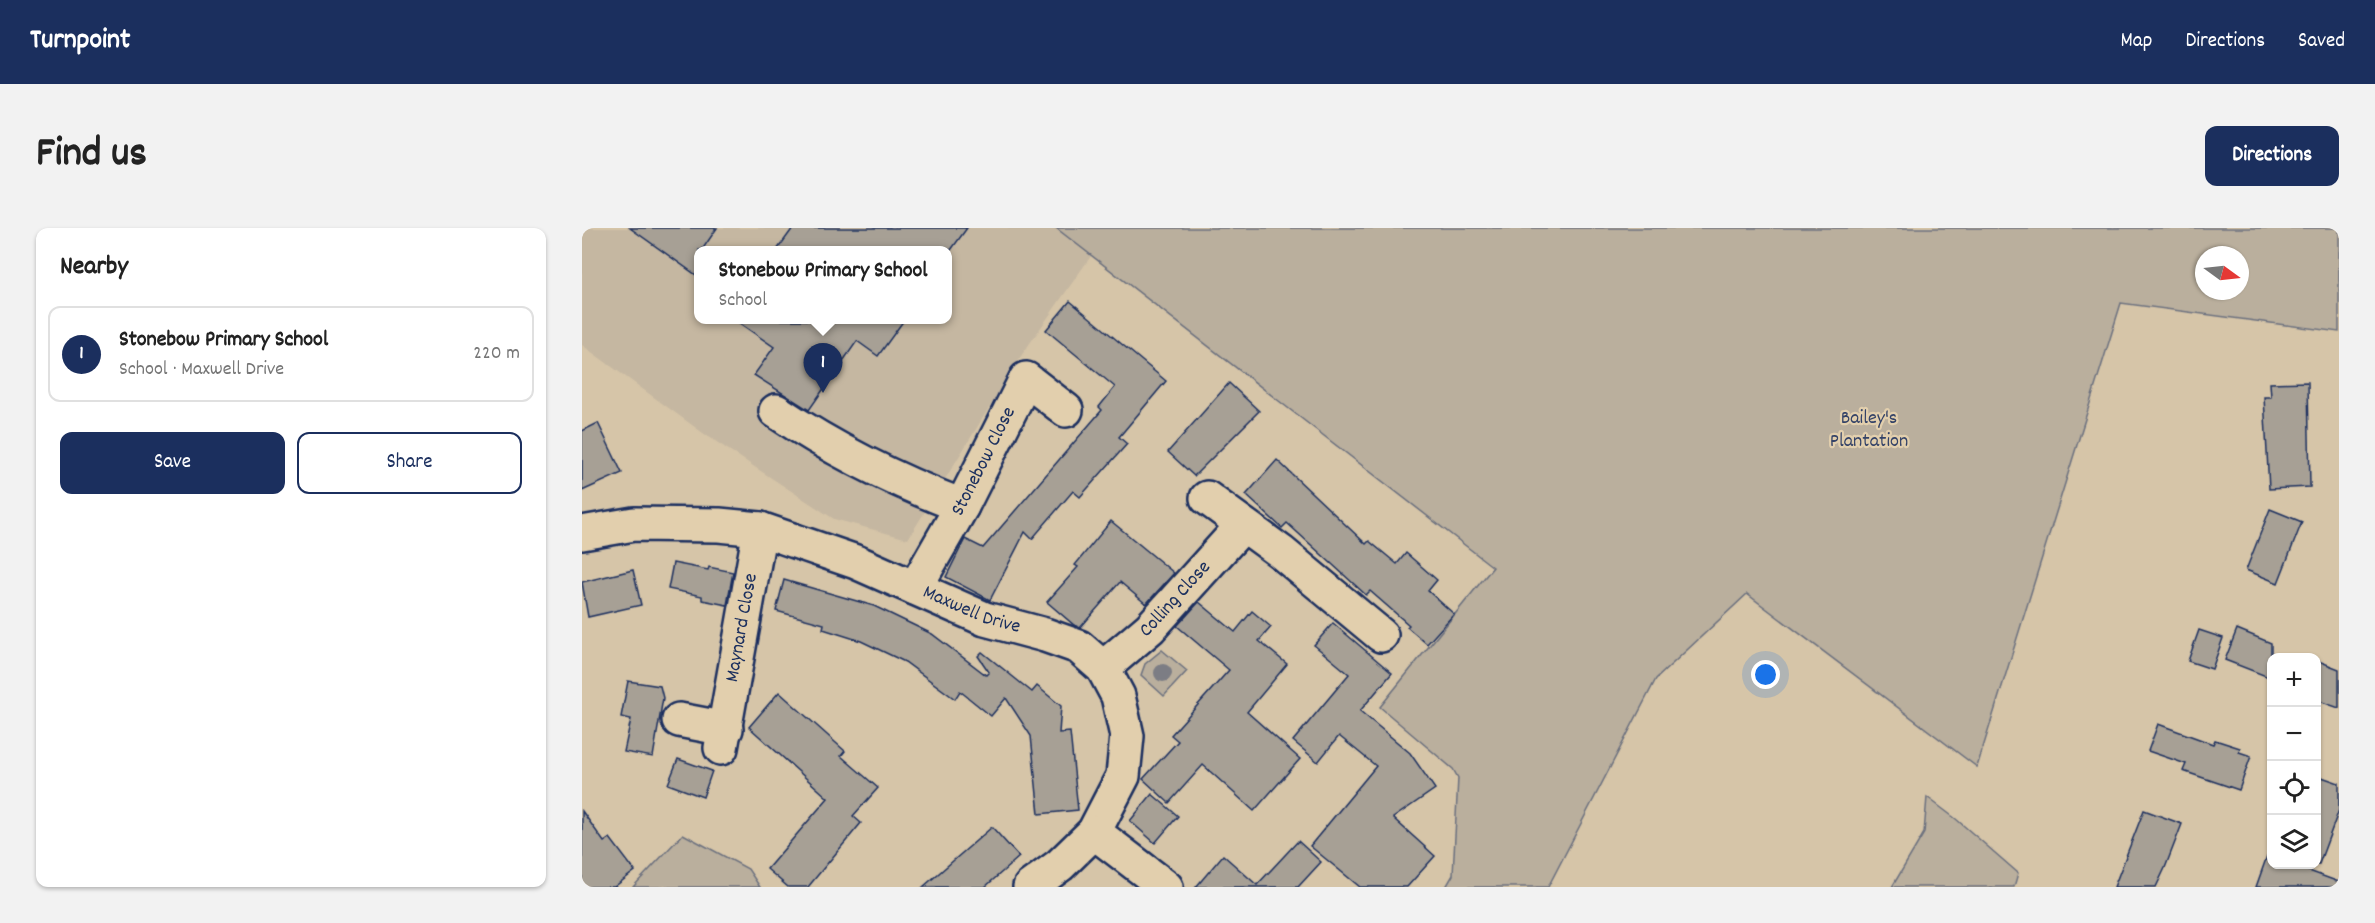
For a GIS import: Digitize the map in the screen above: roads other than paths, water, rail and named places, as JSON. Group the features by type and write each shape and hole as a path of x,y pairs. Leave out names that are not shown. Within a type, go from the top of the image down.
{"street":[{"name":"Stonebow Close","path":"915,588 962,506 1026,380 1066,410"},
{"path":"776,411 818,440 855,460 914,488 962,506"},
{"path":"1207,498 1281,552 1380,635"},
{"name":"Maxwell Drive","path":"582,533 633,524 719,525 760,529 846,558 985,618 1079,647 1103,668 1118,696 1127,736 1123,776 1094,832 1060,865 1030,887"},
{"name":"Colling Close","path":"1103,668 1150,628 1243,525"},
{"name":"Maynard Close","path":"679,720 723,739 760,529"},
{"path":"1094,832 1166,887"}],"place":[{"name":"Stonebow Primary School","path":"823,393"}],"park label":[{"name":"Bailey's Plantation","path":"1869,430"}]}
